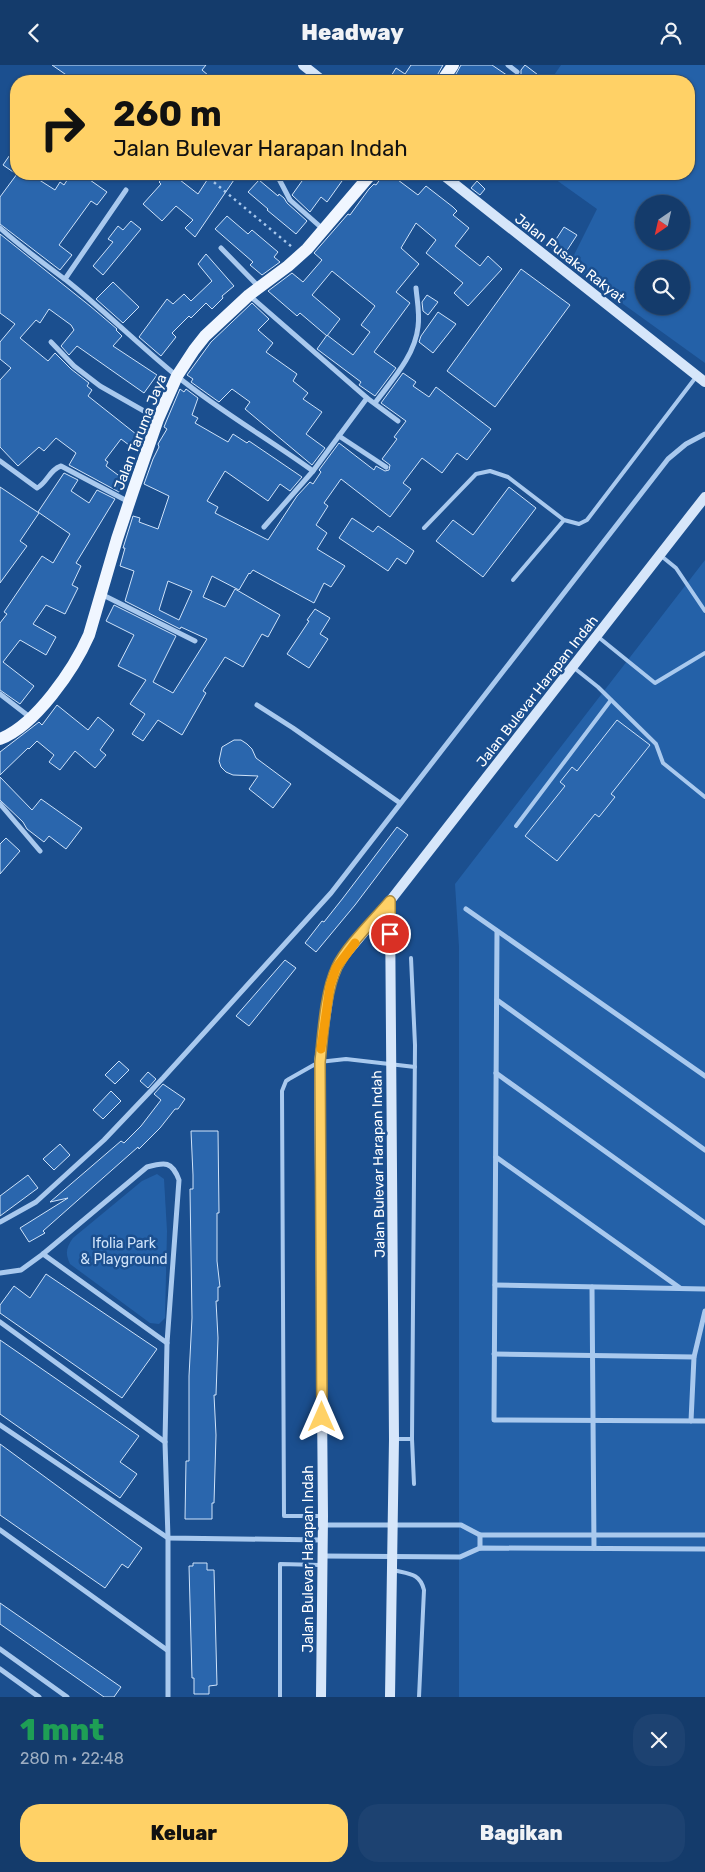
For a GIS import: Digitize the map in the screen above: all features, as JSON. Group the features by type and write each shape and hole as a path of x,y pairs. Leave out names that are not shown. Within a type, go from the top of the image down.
{"main road":[{"name":"Jalan Taruma Jaya","path":"0,739 14,732 31,718 61,682 83,648 89,635 158,419 177,377 194,350 205,336 254,291 301,255 325,230 366,180"}],"street":[{"path":"303,65 312,75"},
{"path":"508,65 517,72"},
{"path":"280,180 290,199 325,230"},
{"name":"Jalan Pusaka Rakyat","path":"450,180 701,378"},
{"path":"65,279 126,190"},
{"path":"0,228 16,243 65,279 177,377 313,471"},
{"path":"221,248 254,291 367,398 398,421"},
{"path":"375,403 404,363 413,345 418,327 416,288"},
{"path":"51,342 74,366 100,386 158,419"},
{"path":"264,527 313,471 367,398"},
{"path":"0,1221 36,1202 104,1140 331,893 668,459 686,444 705,434"},
{"path":"339,436 386,467"},
{"path":"0,461 37,488 41,487 56,468 61,466 130,502"},
{"name":"Jalan Bulevar Harapan Indah","path":"322,1697 323,1521 320,1062 330,986 336,968 344,956 390,901 705,497"},
{"path":"101,593 195,641"},
{"path":"0,694 31,718"},
{"path":"257,705 294,727 400,803"},
{"path":"0,804 40,851"},
{"name":"Jalan Bulevar Harapan Indah","path":"390,901 394,1439 390,1697"},
{"path":"466,909 705,1076"},
{"path":"497,931 494,1420 705,1421"},
{"path":"497,999 705,1150"},
{"path":"496,1073 705,1223"},
{"path":"496,1157 680,1289"},
{"path":"0,1273 21,1269 147,1167 159,1163 175,1169 179,1180 167,1343 165,1442 168,1539 168,1697"},
{"path":"43,1253 167,1343"},
{"path":"495,1285 705,1289"},
{"path":"592,1287 594,1549"},
{"path":"691,1421 694,1357 705,1311"},
{"path":"0,1322 165,1442"},
{"path":"494,1354 694,1357"},
{"path":"0,1425 168,1539 323,1540"},
{"path":"323,1521 393,1525 461,1525 480,1535 705,1535"},
{"path":"0,1530 168,1650"},
{"path":"480,1535 480,1548"},
{"path":"323,1561 393,1557 460,1557 480,1548 705,1549"},
{"path":"0,1649 67,1697"},
{"path":"0,1669 39,1697"}],"lane":[{"path":"424,528 476,473 490,471 508,477 564,520 579,524 587,520 701,378"},
{"path":"513,581 564,520"},
{"path":"660,555 676,568 705,611"},
{"path":"597,636 655,683 705,653"},
{"path":"573,667 598,687 656,744 663,763 705,797"},
{"path":"516,825 611,700"},
{"path":"411,958 415,1067 412,1439 414,1484"},
{"path":"323,1521 284,1516 282,1097 286,1081 320,1062 346,1059 415,1067"},
{"path":"394,1439 412,1439"},
{"path":"280,1697 280,1564 323,1561"},
{"path":"392,1570 417,1576 421,1580 424,1591 419,1697"}],"path":[{"path":"211,180 301,255"}],"green space":[{"path":"561,65 705,65 705,363 638,315 690,315 690,260 635,260 635,313 569,265 597,209 556,180 695,180 695,75 554,75"},
{"path":"705,560 705,1697 459,1697 459,947 455,884"},
{"name":"Ifolia Park & Playground","path":"157,1174 164,1179 167,1231 165,1318 159,1324 150,1323 70,1264 67,1257 68,1248 73,1238 142,1181"}],"building":[{"path":"52,65 206,65 202,70 208,75 66,75"},
{"path":"411,65 443,65 437,75 392,75 396,68 405,74"},
{"path":"461,65 492,65 507,75 455,75"},
{"path":"525,65 538,75 520,75"},
{"path":"10,155 10,170 3,165"},
{"path":"13,180 39,180 55,190 60,182 64,185 67,180 90,180 107,192 97,205 91,201 59,245 72,255 60,270 0,224 0,197"},
{"path":"161,180 180,180 198,194 207,180 234,180 195,237 185,228 193,220 176,206 162,221 143,204 161,184 159,182"},
{"path":"259,180 278,196 279,194 284,198 307,221 296,234 248,192"},
{"path":"303,180 343,180 327,202 321,197 310,212 292,195"},
{"path":"380,180 398,180 418,195 426,186 453,207 457,211 453,215 469,228 455,246 480,266 488,256 502,269 468,306 454,293 463,283 426,253 436,240 416,223 401,248 419,264 396,292 410,303 374,352 396,368 375,396 359,385 361,382 317,349 327,336 300,313 297,316 268,291 292,273 303,282 322,260 314,253 348,214 350,215 369,189","holes":["332,271 375,306 361,325 370,332 353,355 327,335 340,319 312,295"]},
{"path":"477,181 485,189 480,195 471,188"},
{"path":"227,216 248,234 252,230 278,252 274,257 280,262 262,275 250,265 253,262 215,229"},
{"path":"131,221 141,229 103,275 93,266 113,242 108,239 118,226 123,230"},
{"path":"564,227 577,235 564,255 551,247"},
{"path":"0,234 117,329 122,336 113,346 157,375 144,393 77,346 69,355 61,346 74,330 71,325 49,309 40,323 36,320 20,338 48,361 55,353 89,383 87,386 92,390 88,396 141,438 133,448 121,439 105,460 108,462 106,466 126,481 119,492 69,465 76,453 56,438 44,451 39,447 18,466 0,447 0,380 11,368 0,359 0,342 15,324 0,313"},
{"path":"206,254 234,286 222,296 223,298 212,309 206,303 191,318 189,316 172,333 176,337 161,356 139,337 167,299 173,304 184,294 191,301 212,281 198,264"},
{"path":"521,269 570,305 495,407 447,371"},
{"path":"113,282 139,307 123,323 96,299"},
{"path":"427,295 438,302 428,315 423,311 422,302"},
{"path":"252,303 269,319 258,330 273,343 266,352 297,374 293,381 308,393 303,399 322,412 306,434 325,448 312,465 245,409 250,402 232,389 219,402 191,382 193,379 187,375 211,342"},
{"path":"438,312 456,324 433,353 419,342 421,336"},
{"path":"403,373 416,382 413,386 429,397 436,387 491,429 467,460 457,453 442,473 422,458 403,483 411,489 390,517 341,479 324,503 328,506 316,525 327,533 317,549 345,566 331,587 324,583 314,603 253,570 249,573 239,590 212,576 203,597 225,607 235,589 280,615 268,637 262,634 243,667 225,657 203,691 206,693 182,735 158,720 143,741 132,734 145,714 130,704 146,680 118,666 134,635 106,621 114,605 176,636 153,682 173,693 207,639 181,627 180,629 125,601 134,571 120,566 125,548 123,548 133,516 140,518 139,522 158,529 169,496 144,484 159,447 158,444 167,429 164,427 180,389 184,392 186,389 198,398 192,415 198,418 195,423 228,442 233,434 247,443 249,441 302,477 290,491 280,484 268,501 225,471 207,501 218,507 215,513 268,540 297,496 310,482 313,484 321,472 319,470 339,443 374,470 376,466 385,471 389,470 390,465 382,459 397,439 394,437 406,421 381,403","holes":["168,581 192,591 179,620 159,610"]},
{"path":"64,473 78,480 71,491 89,503 97,490 115,499 76,563 81,566 72,585 78,588 65,614 46,605 33,624 56,637 46,655 20,640 3,662 34,686 20,704 0,690 0,623 7,614 4,612 42,556 53,563 70,534 38,512"},
{"path":"0,487 39,513 20,541 27,546 0,583"},
{"path":"509,487 536,508 483,577 436,541 453,520 473,535"},
{"path":"352,518 373,532 378,526 414,551 406,564 397,558 388,571 339,538"},
{"path":"315,609 330,618 320,634 328,639 309,668 287,654"},
{"path":"57,705 88,730 98,717 114,730 100,750 106,755 95,768 75,751 60,770 49,762 54,755 37,741 0,775 0,752 39,722 42,725"},
{"path":"617,720 650,745 611,794 615,797 599,817 595,814 557,861 525,836 565,786 560,782 572,767 577,771"},
{"path":"234,740 241,740 247,744 252,749 256,758 291,784 273,808 249,789 258,776 233,775 221,767 219,761 222,747"},
{"path":"0,777 32,810 41,799 82,828 66,849 49,836 44,842 27,829 23,822 0,800"},
{"path":"397,827 408,835 355,905 316,952 305,943 322,921 324,922"},
{"path":"6,838 20,851 0,874 0,844"},
{"path":"285,960 296,968 249,1026 236,1016"},
{"path":"119,1061 129,1070 115,1084 105,1075"},
{"path":"148,1072 156,1079 148,1088 140,1081"},
{"path":"163,1084 185,1099 178,1109 175,1109 160,1128 139,1149 138,1147 43,1231 45,1233 29,1242 20,1228 68,1198 50,1202 121,1141 124,1143 141,1126 161,1100 154,1094"},
{"path":"111,1091 121,1101 103,1119 93,1110"},
{"path":"191,1131 218,1131 219,1213 217,1213 217,1261 220,1287 218,1287 218,1301 216,1301 218,1338 216,1395 214,1395 216,1435 212,1519 185,1519 186,1461 189,1461 189,1376 192,1318 190,1189 193,1189 193,1175"},
{"path":"60,1144 70,1155 54,1170 43,1159"},
{"path":"28,1175 38,1188 0,1216 0,1196"},
{"path":"46,1274 157,1349 122,1398 0,1313 0,1305 14,1286 30,1298"},
{"path":"0,1340 139,1436 120,1462 137,1474 120,1498 0,1414"},
{"path":"0,1444 142,1548 128,1568 122,1564 105,1588 0,1515"},
{"path":"193,1563 207,1563 207,1570 214,1570 217,1685 209,1686 209,1694 194,1694 194,1678 192,1678 189,1566 193,1566"},
{"path":"0,1603 121,1687 114,1697 104,1697 0,1624"}],"slow traffic":[{"path":"321,1049 330,986 336,968 355,943"}],"route":[{"path":"322,1417 320,1062 330,986 336,968 344,956 390,901 390,934"}]}
